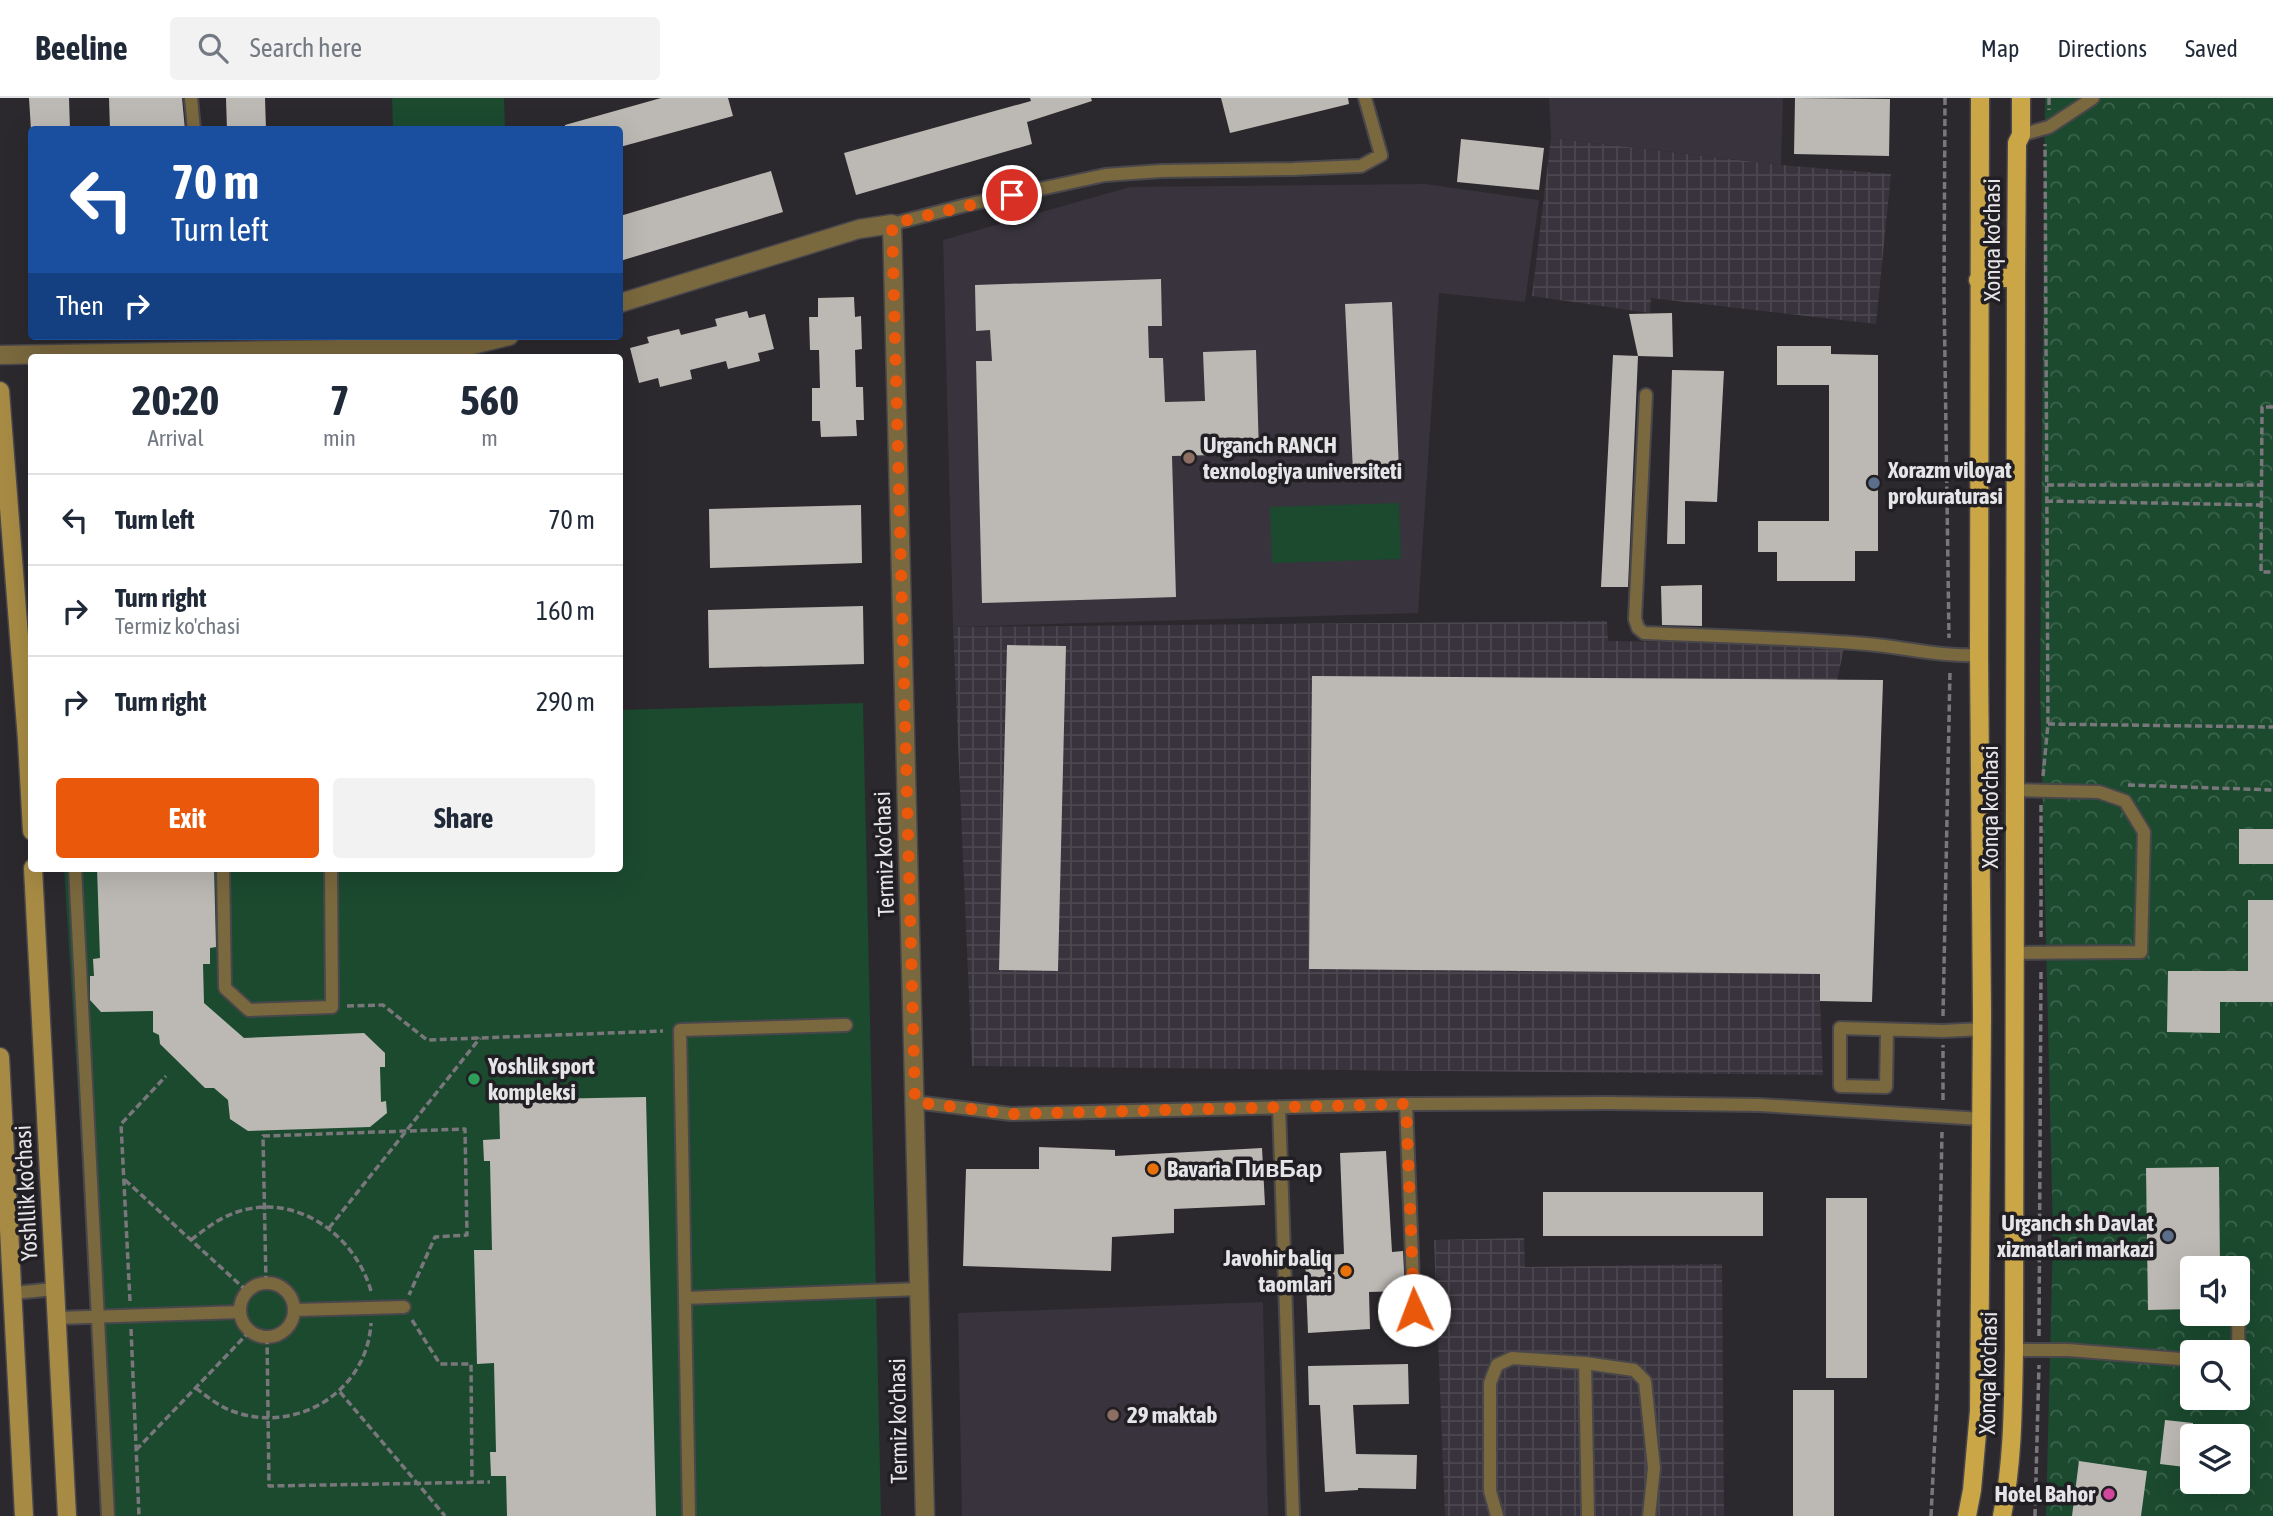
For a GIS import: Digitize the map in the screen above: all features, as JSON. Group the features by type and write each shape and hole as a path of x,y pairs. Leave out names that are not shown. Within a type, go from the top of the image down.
{"main road":[{"name":"Xonqa ko'chasi","path":"1967,1516 1979,1411 1982,1119 1978,280 1980,98"},
{"name":"Xonqa ko'chasi","path":"2002,1516 2007,1493 2012,1434 2014,1350 2016,277 2017,143 2021,135 2021,98"},
{"path":"1978,280 2016,277"},
{"path":"0,391 28,728"},
{"name":"Yoshllik ko'chasi","path":"33,872 67,1516"},
{"path":"1982,1022 2014,1014"},
{"name":"Yoshllik ko'chasi","path":"0,1057 24,1516"}],"street":[{"path":"623,302 859,229 892,224"},
{"name":"Termiz ko'chasi","path":"892,224 925,1516"},
{"path":"58,354 464,347 493,340"},
{"path":"0,355 28,355"}],"lane":[{"path":"191,98 194,126"},
{"path":"892,224 1105,175 1361,166 1381,155 1365,98"},
{"path":"2021,135 2049,127 2093,98"},
{"path":"1646,395 1635,619 1638,628 1644,633 1798,639 1979,655"},
{"path":"2014,790 2099,792 2125,802 2144,832 2141,952 2014,953"},
{"path":"75,872 108,1516"},
{"path":"223,872 225,988 248,1010 332,1007 331,872"},
{"path":"1888,1030 1886,1087 1840,1086 1840,1028 1943,1031 1982,1022"},
{"path":"689,1516 680,1030 846,1025"},
{"path":"915,1102 1011,1114 1406,1104 1746,1105 1982,1119"},
{"path":"1406,1104 1415,1335"},
{"path":"1279,1107 1293,1516"},
{"path":"266,1283 283,1287 295,1310 289,1327 282,1334 267,1337 250,1331 242,1321 240,1312 241,1303 248,1292 258,1284 266,1283"},
{"path":"13,1293 55,1289"},
{"path":"685,1298 920,1289"},
{"path":"295,1310 404,1307"},
{"path":"57,1318 240,1312"},
{"path":"2014,1350 2068,1350 2180,1359"},
{"path":"1497,1516 1490,1491 1490,1382 1497,1365 1513,1358 1585,1363 1634,1370 1645,1381 1654,1468 1649,1516"},
{"path":"1585,1363 1588,1516"}],"path":[{"path":"1931,1516 1937,1395 1950,654 1944,291 1945,98"},
{"path":"2273,407 2262,407 2261,485 2261,572 2273,572"},
{"path":"2047,485 2261,485"},
{"path":"2046,501 2261,505"},
{"path":"2048,724 2273,727"},
{"path":"2124,785 2273,790"},
{"path":"332,1007 383,1005 427,1040 680,1030"},
{"path":"329,1228 480,1038"},
{"path":"139,1516 121,1124 166,1076"},
{"path":"266,1283 263,1136 465,1129 467,1235 435,1237 404,1307 440,1364 471,1364 472,1482"},
{"path":"124,1180 248,1292"},
{"path":"136,1450 250,1331"},
{"path":"267,1337 269,1486 490,1482"},
{"path":"340,1392 442,1514"}],"shaded area":[{"path":"1549,98 1783,98 1781,165 1551,138"},
{"path":"1551,138 1781,165 1891,174 1876,324 1651,298 1650,313 1532,296"},
{"name":"Urganch RANCH texnologiya universiteti","path":"1425,184 1539,200 1525,302 1439,293 1418,613 953,627 943,240 1130,187"},
{"path":"1607,621 1608,641 1845,644 1837,681 1883,680 1872,1002 1820,1001 1823,1075 972,1066 953,627"},
{"path":"1524,1238 1525,1267 1722,1264 1724,1516 1445,1516 1434,1240"},
{"name":"29 maktab","path":"1263,1302 1268,1516 962,1516 958,1313"}],"green space":[{"path":"392,98 504,98 505,126 393,126"},
{"path":"2045,98 2273,98 2273,1516 2046,1516 2053,1237 2040,686"},
{"path":"1399,503 1401,559 1272,563 1270,507"},
{"name":"Yoshlik sport kompleksi","path":"863,703 881,1516 100,1516 92,1317 64,872 623,872 623,710"}],"building":[{"path":"29,98 69,98 70,126 31,126"},
{"path":"109,98 182,98 185,126 110,126"},
{"path":"226,98 265,98 266,126 227,126"},
{"path":"661,98 728,98 733,116 623,146 623,126 565,125"},
{"path":"1030,98 1091,98 1092,101 1027,122 1032,144 856,195 844,153 1031,101"},
{"path":"1221,98 1348,98 1349,104 1230,133"},
{"path":"1795,98 1890,99 1889,156 1794,154"},
{"path":"1461,139 1544,148 1539,190 1457,182"},
{"path":"771,171 783,212 623,260 623,215"},
{"path":"1161,279 1162,326 1148,326 1149,358 1163,358 1165,402 1205,401 1203,352 1256,350 1259,454 1172,456 1176,597 982,603 976,361 992,361 990,330 976,331 975,285"},
{"path":"854,297 855,317 861,316 862,349 855,350 856,387 863,387 864,420 856,420 857,436 821,437 820,421 812,421 812,388 820,388 819,350 810,350 809,317 818,317 818,298"},
{"path":"1392,302 1399,470 1353,472 1345,304"},
{"path":"747,311 749,318 765,314 774,349 758,353 760,361 728,369 726,361 690,370 692,379 660,387 658,378 639,383 630,348 649,343 647,337 679,329 681,335 717,326 715,319"},
{"path":"1672,313 1673,357 1638,356 1629,314"},
{"path":"1777,346 1831,346 1831,354 1878,355 1878,551 1855,551 1855,581 1777,581 1777,552 1758,552 1758,521 1829,521 1829,385 1777,385"},
{"path":"1613,355 1638,356 1628,587 1601,587"},
{"path":"1672,370 1724,371 1717,502 1685,501 1685,544 1667,544"},
{"path":"861,505 862,563 710,568 709,509"},
{"path":"1702,585 1702,626 1662,625 1661,586"},
{"path":"863,606 864,664 709,668 708,610"},
{"path":"1007,645 1066,646 1058,971 999,970"},
{"path":"1312,676 1883,680 1872,1002 1820,1001 1820,974 1309,969"},
{"path":"2239,829 2273,829 2273,864 2239,864"},
{"path":"97,872 214,872 216,947 210,948 210,964 203,964 204,1003 244,1038 364,1033 385,1053 385,1067 380,1067 381,1102 386,1101 387,1113 370,1127 248,1131 230,1119 228,1100 214,1088 205,1088 160,1044 159,1035 153,1032 153,1011 101,1012 90,1000 90,976 94,976 93,959 100,958"},
{"path":"2248,900 2273,900 2273,1002 2220,1002 2220,1033 2167,1032 2168,971 2248,971"},
{"path":"646,1097 656,1516 507,1516 506,1476 491,1476 490,1452 496,1452 494,1363 477,1364 474,1250 492,1250 490,1161 484,1161 483,1140 500,1139 499,1100"},
{"path":"1039,1147 1115,1150 1115,1156 1262,1148 1265,1205 1174,1209 1174,1233 1112,1237 1111,1271 963,1266 966,1169 1039,1169"},
{"path":"1386,1151 1392,1252 1403,1251 1405,1291 1369,1292 1370,1329 1308,1333 1305,1256 1344,1254 1340,1153"},
{"path":"2219,1167 2220,1256 2180,1256 2180,1309 2148,1310 2146,1168"},
{"path":"1543,1192 1763,1192 1763,1236 1543,1236"},
{"path":"1826,1198 1867,1198 1867,1378 1826,1378"},
{"path":"1408,1364 1409,1404 1353,1405 1356,1454 1417,1455 1416,1489 1358,1488 1325,1492 1320,1405 1309,1405 1308,1366"},
{"path":"1793,1390 1834,1390 1834,1516 1793,1516"},
{"path":"2165,1420 2193,1423 2180,1424 2180,1466 2160,1464"},
{"name":"Hotel Bahor","path":"2079,1461 2147,1471 2141,1516 2072,1516"}],"place":[{"name":"Urganch RANCH texnologiya universiteti","path":"1189,458"},
{"name":"Xorazm viloyat prokuraturasi","path":"1874,483"},
{"name":"Yoshlik sport kompleksi","path":"474,1079"},
{"name":"Bavaria ПивБар","path":"1153,1169"},
{"name":"Urganch sh Davlat xizmatlari markazi","path":"2168,1236"},
{"name":"Javohir baliq taomlari","path":"1346,1271"},
{"name":"29 maktab","path":"1113,1415"},
{"name":"Hotel Bahor","path":"2109,1494"}],"route":[{"path":"1012,195 892,224 915,1102 1011,1114 1406,1104 1414,1310"}]}
